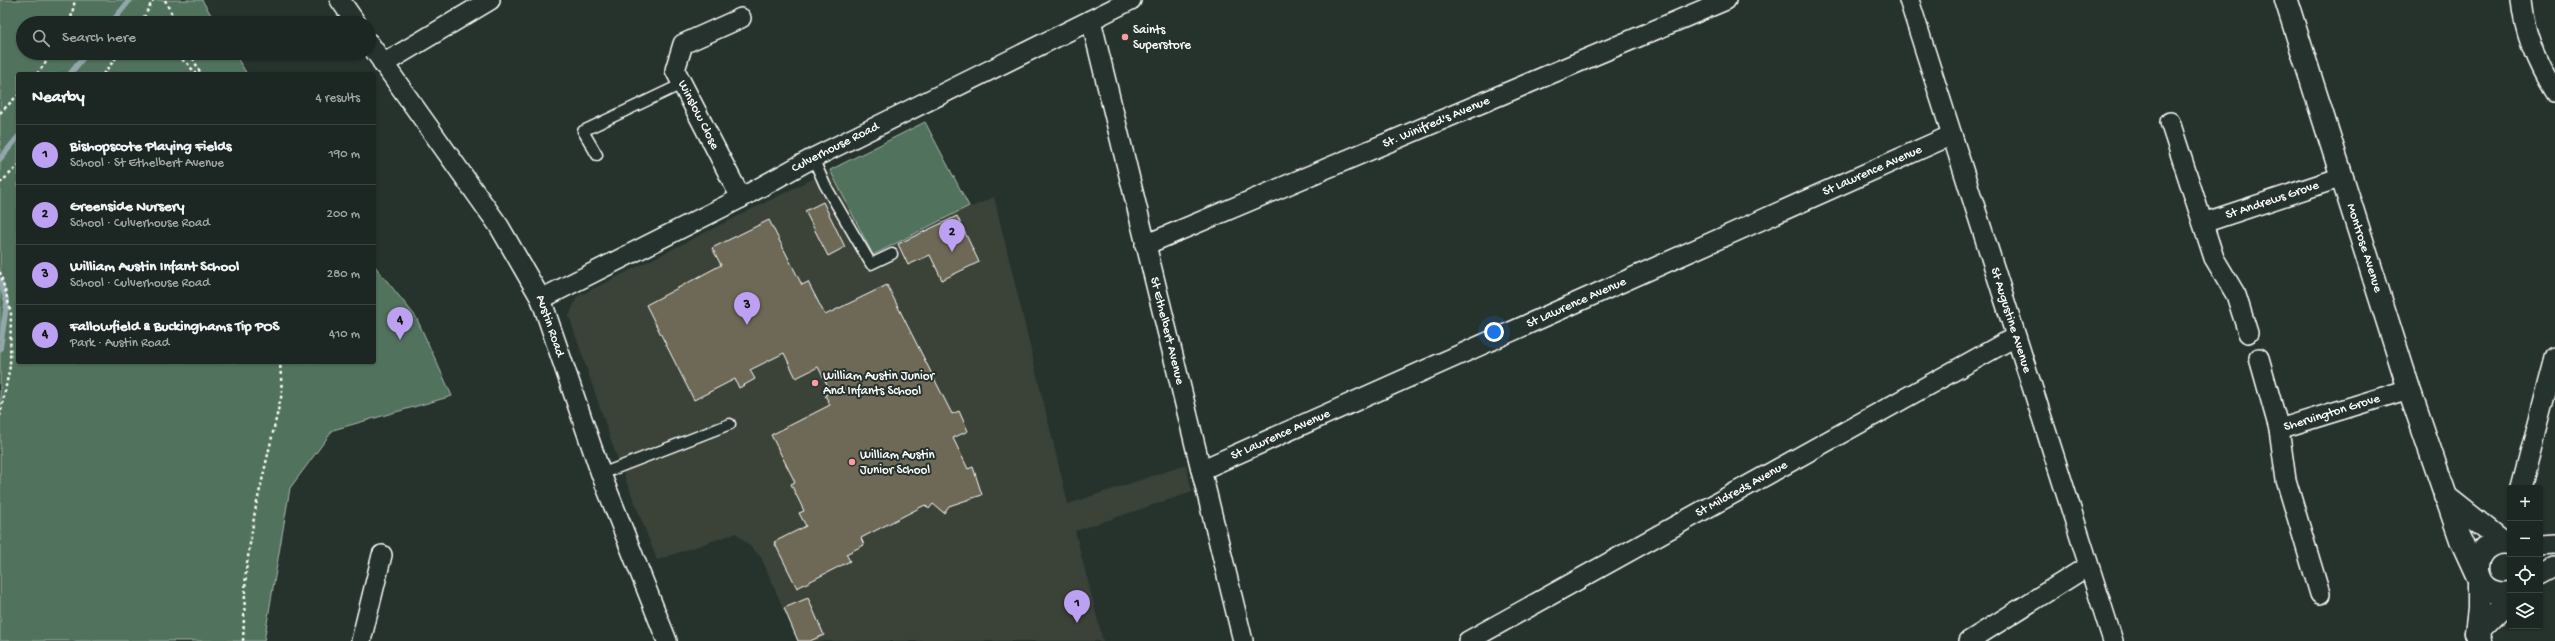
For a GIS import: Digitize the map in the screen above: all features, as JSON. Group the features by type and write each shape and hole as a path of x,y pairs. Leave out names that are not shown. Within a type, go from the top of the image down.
{"main road":[{"name":"Montrose Avenue","path":"2286,0 2409,389 2461,540 2478,577 2479,610 2475,639"},
{"path":"2445,496 2506,542"},
{"path":"2506,542 2488,546 2482,552 2478,559 2478,577 2487,589 2493,593 2507,593"},
{"name":"Montrose Avenue","path":"2475,639 2507,602"}],"street":[{"path":"340,0 351,16"},
{"path":"383,64 490,0"},
{"name":"Culverhouse Road","path":"541,299 741,198 813,158 1131,0"},
{"name":"St. Winifred's Avenue","path":"1145,245 1726,0"},
{"name":"St Augustine Avenue","path":"1909,0 2113,641"},
{"path":"2521,0 2522,13 2540,69 2555,93"},
{"name":"Winslow Close","path":"741,198 675,70 683,44 742,18"},
{"name":"St Ethelbert Avenue","path":"1091,20 1242,641"},
{"name":"Austin Road","path":"376,54 499,226 541,299 601,474 667,641"},
{"path":"2170,122 2214,258 2236,295 2248,333"},
{"name":"St Lawrence Avenue","path":"1201,470 1952,135"},
{"name":"St Andrews Grove","path":"2203,223 2342,177"},
{"name":"St Mildreds Avenue","path":"1468,641 2015,337"},
{"name":"Shervington Grove","path":"2259,358 2279,429 2409,389"},
{"path":"2522,485 2555,358"},
{"path":"2279,429 2286,480 2320,594"},
{"path":"2543,545 2555,544"},
{"path":"361,641 382,555"},
{"path":"1969,641 2088,566"},
{"path":"2543,573 2555,567"}],"lane":[{"path":"597,155 583,131 682,84"},
{"path":"813,158 825,185 871,264 892,254"},
{"path":"601,474 730,424"}],"path":[{"path":"72,16 75,0"},
{"path":"145,16 153,0"},
{"path":"164,0 172,16"},
{"path":"39,72 48,60"},
{"path":"105,72 114,60"},
{"path":"182,60 194,72"},
{"path":"194,60 200,72"},
{"path":"0,113 16,97"},
{"path":"0,183 16,168"},
{"path":"0,272 11,312 10,366 0,416"},
{"path":"243,641 246,570 255,511 282,393 280,364"}],"shaded area":[{"name":"William Austin Junior And Infants School","path":"830,170 873,255 969,206 972,207 994,197 1068,504 1186,465 1192,492 1075,531 1103,641 797,641 761,557 736,533 657,560 614,449 569,316 577,297"}],"green space":[{"path":"0,0 202,0 212,16 16,16 16,60 238,60 246,72 16,72 16,364 376,364 376,267 416,317 452,396 333,430 290,488 264,641 0,641"},
{"path":"925,122 969,206 873,255 830,170"}],"building":[{"path":"823,202 845,247 828,256 805,211"},
{"path":"957,216 979,262 942,280 930,255 908,265 898,244"},
{"path":"769,220 802,285 808,282 825,315 887,285 952,414 959,411 968,431 953,438 968,469 973,467 982,495 949,506 944,513 933,504 929,509 925,505 861,538 864,545 846,554 850,561 797,588 774,542 806,526 799,513 804,511 791,484 795,482 771,435 830,405 825,395 831,392 818,367 796,378 784,353 750,370 755,379 739,388 735,379 694,400 646,305 721,265 712,248"},
{"path":"808,598 824,635 810,641 798,641 784,608"}],"waterway":[{"path":"117,16 130,0"},
{"path":"72,72 81,60"},
{"path":"0,159 16,139"},
{"path":"0,281 7,302 0,349"}],"place":[{"name":"Saints Superstore","path":"1125,37"},
{"name":"Greenside Nursery","path":"952,252"},
{"name":"William Austin Infant School","path":"747,325"},
{"name":"Fallowfield & Buckinghams Tip POS","path":"400,340"},
{"name":"William Austin Junior And Infants School","path":"815,383"},
{"name":"William Austin Junior School","path":"852,462"},
{"name":"Bishopscote Playing Fields","path":"1077,623"}]}
